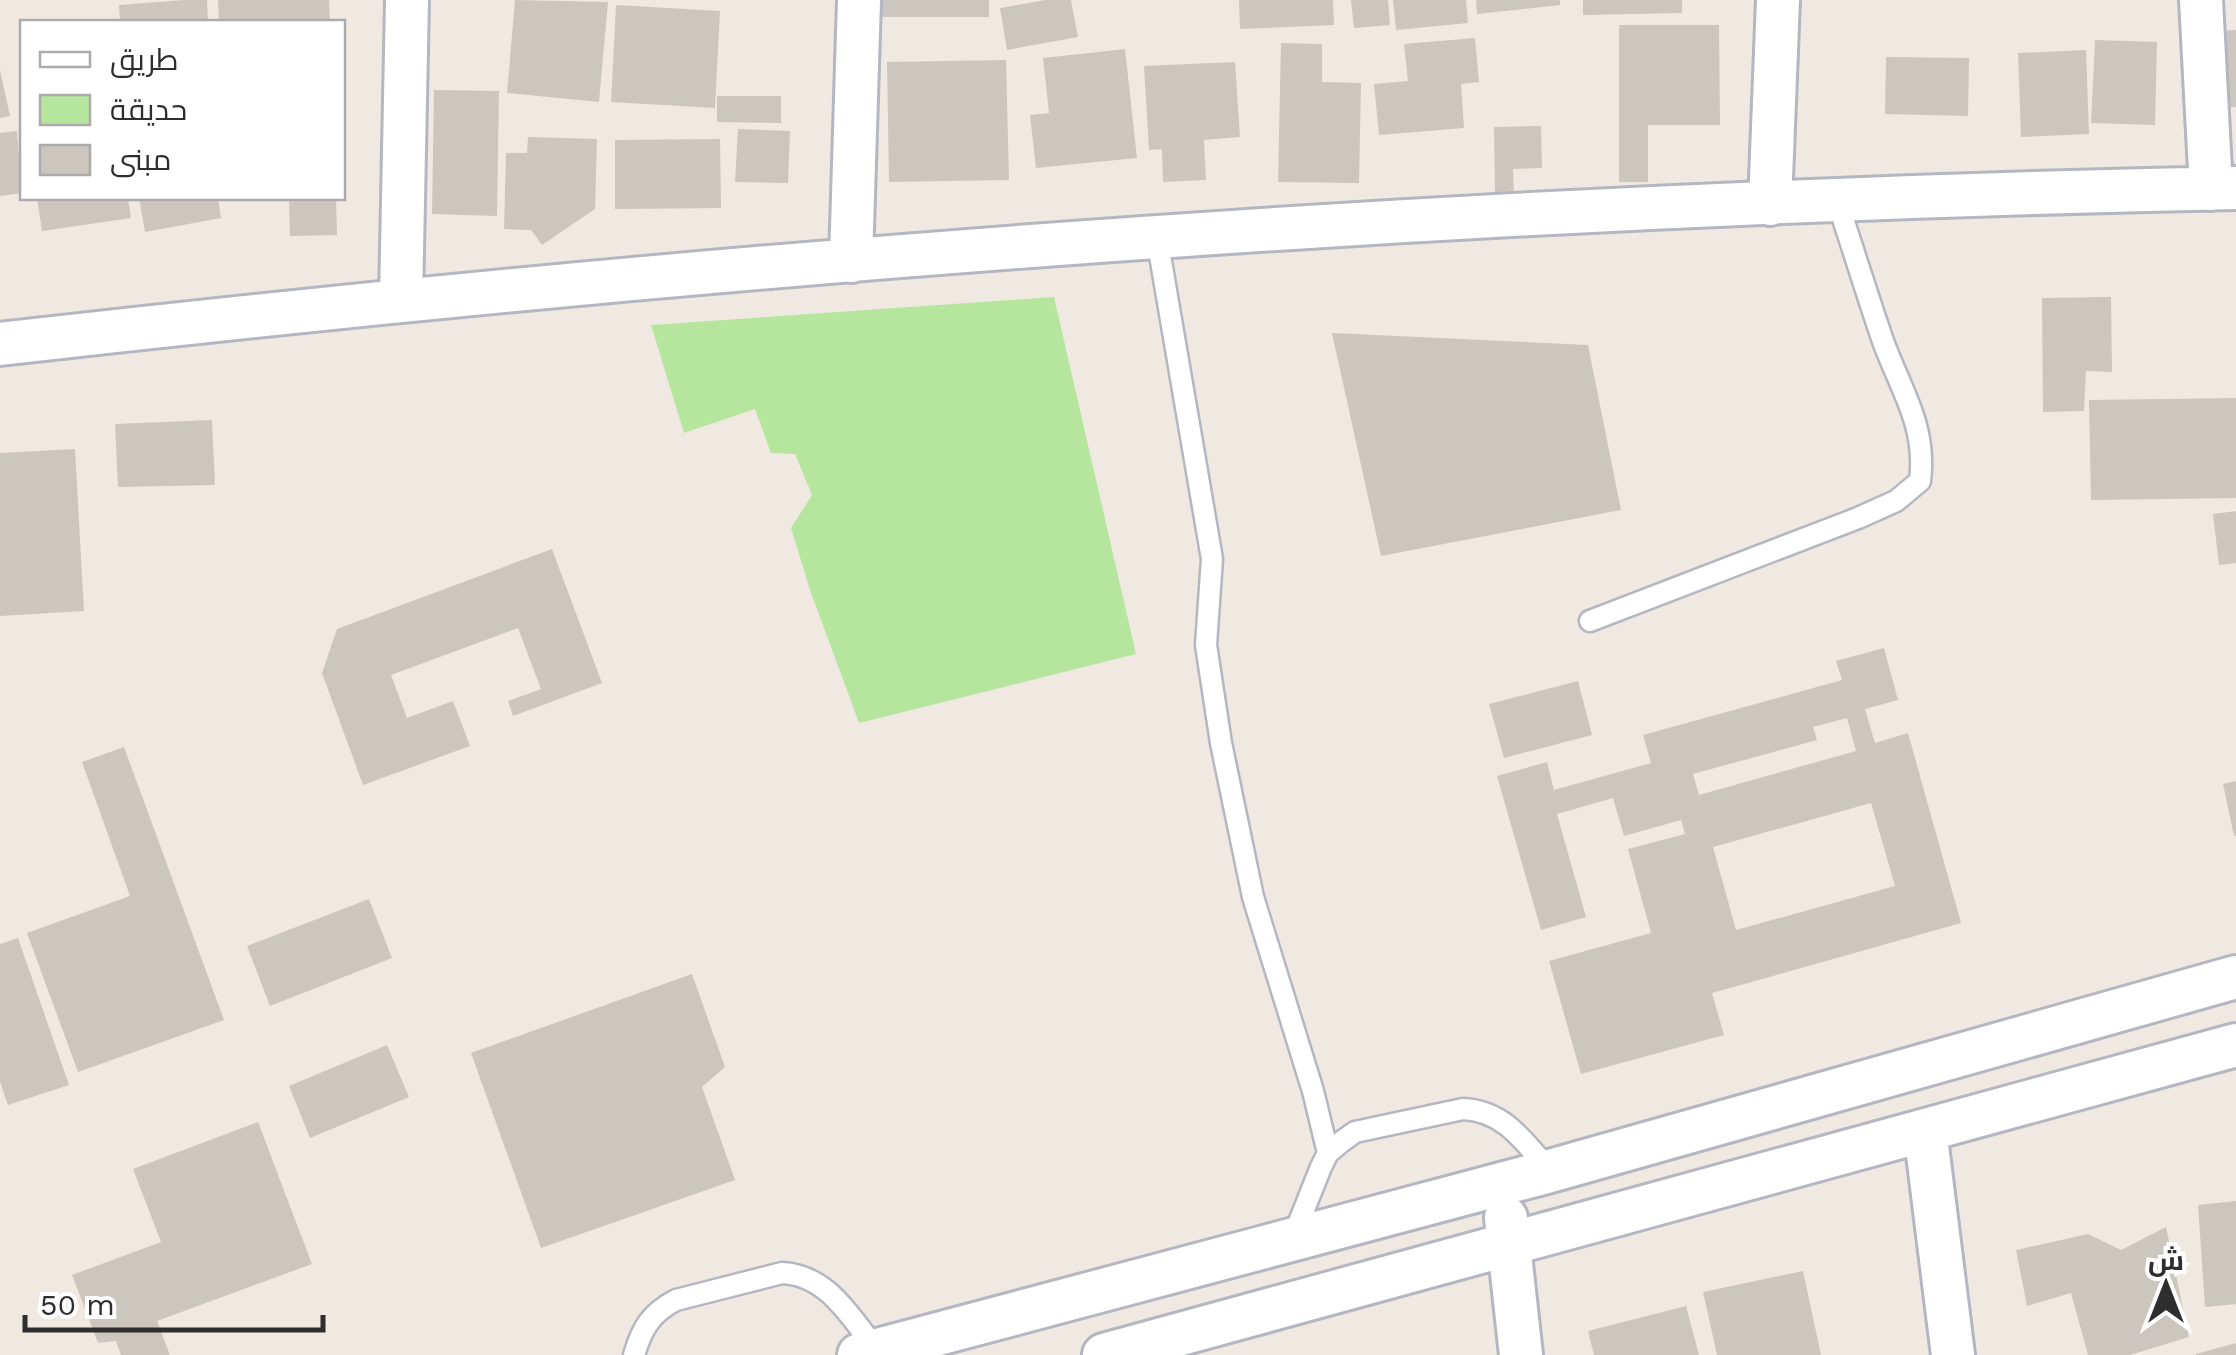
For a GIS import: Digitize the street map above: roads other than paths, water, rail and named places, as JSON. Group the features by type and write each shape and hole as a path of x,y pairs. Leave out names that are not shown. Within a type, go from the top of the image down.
{"street":[{"path":"401,301 407,0"},
{"path":"851,261 859,0"},
{"path":"1770,204 1778,0"},
{"path":"0,344 401,301 1157,238 1770,204 2223,188 2201,0"},
{"path":"868,1352 1550,1170 2236,978"},
{"path":"1104,1355 2236,1046"},
{"path":"1924,1130 1952,1355"},
{"path":"1502,1183 1522,1355"}],"lane":[{"path":"1590,621 1858,518 1896,501 1920,481 1924,452 1911,406 1884,344 1837,201"},
{"path":"1157,238 1212,559 1206,645 1221,743 1253,897 1313,1091 1328,1153"},
{"path":"1293,1237 1328,1153 1355,1132 1463,1109 1478,1110 1507,1123 1550,1170"},
{"path":"634,1355 642,1331 662,1307 676,1300 782,1274 800,1274 830,1291 868,1352"}]}
